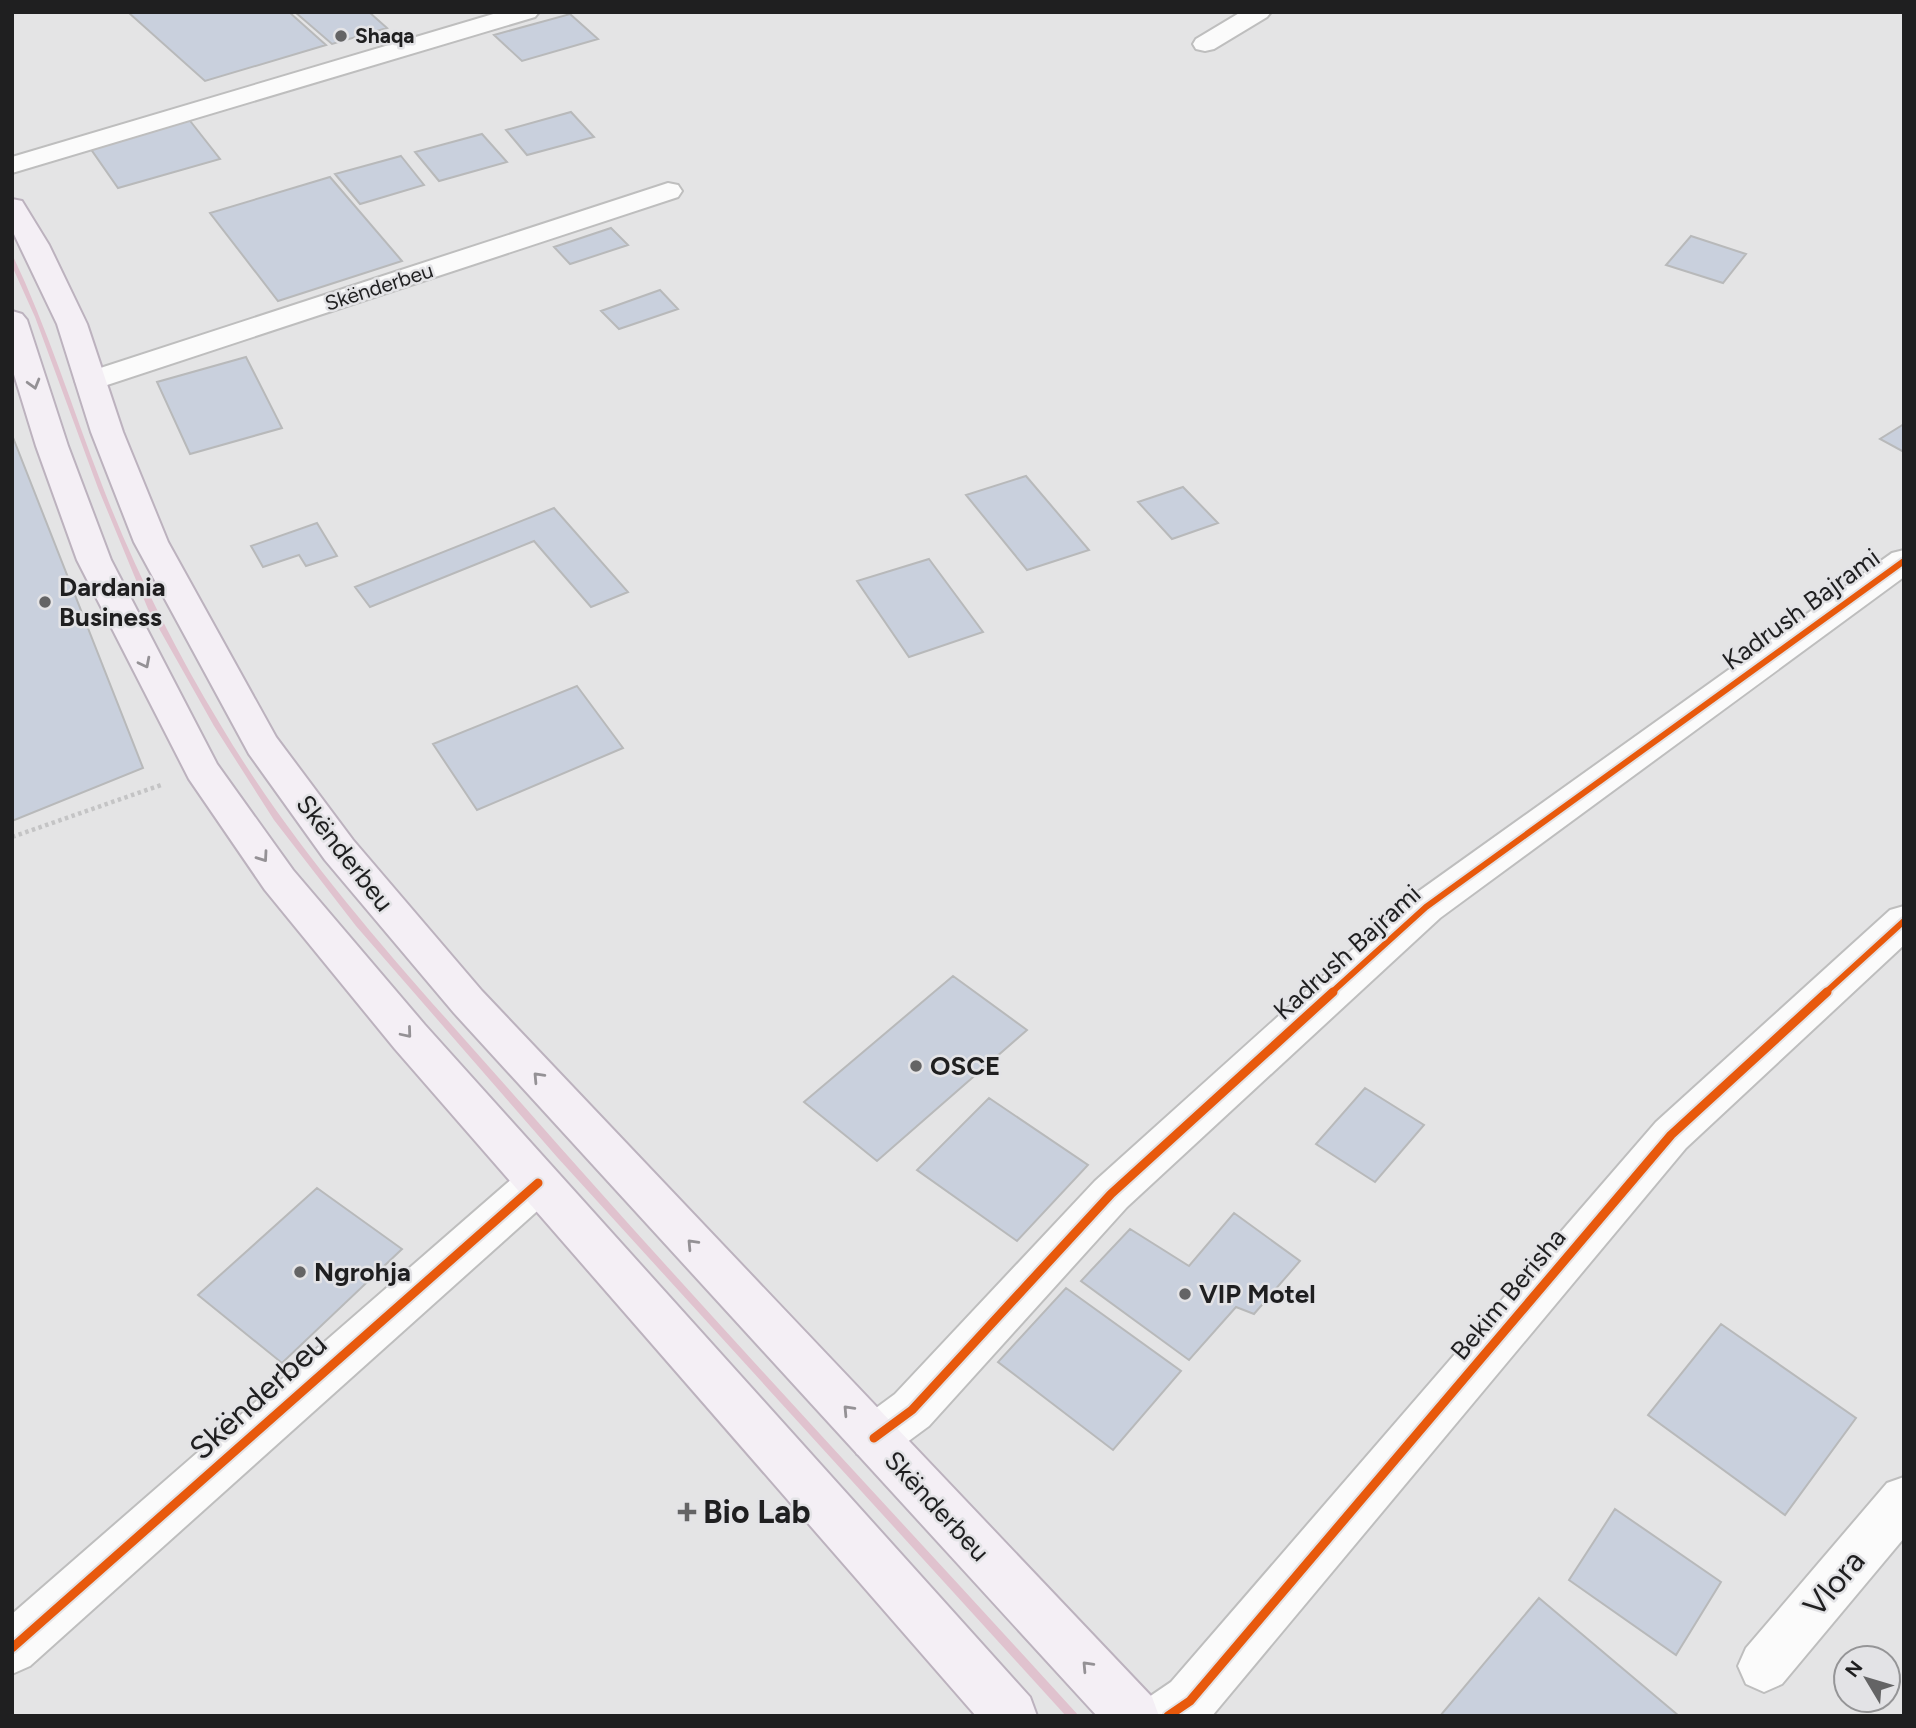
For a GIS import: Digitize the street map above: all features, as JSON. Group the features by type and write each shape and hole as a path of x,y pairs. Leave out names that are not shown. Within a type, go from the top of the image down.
{"main road":[{"name":"Skënderbeu","path":"12,208 35,245 72,324 107,432 157,553 262,745 339,850 468,1002 1133,1716"},
{"path":"12,320 52,446 94,560 202,770 279,880 410,1037 1011,1716"}],"street":[{"path":"12,165 527,12"},
{"path":"1205,44 1259,12"},
{"name":"Skënderbeu","path":"90,382 668,191"},
{"name":"Kadrush Bajrami","path":"874,1438 912,1410 1111,1194 1426,907 1904,561"},
{"name":"Bekim Berisha","path":"1168,1716 1190,1701 1671,1135 1904,921"},
{"name":"Skënderbeu","path":"12,1648 538,1183"},
{"name":"Vlora","path":"1764,1666 1904,1500"}],"path":[{"path":"12,837 165,783"}],"shaded area":[{"path":"12,254 48,340 114,516 141,577 220,724 287,825 401,968 729,1335 1079,1716 1066,1716 557,1157 356,926 274,820 214,726 148,609 98,488 35,317 12,266"}],"building":[{"path":"289,12 326,45 205,81 129,13"},
{"name":"Shaqa","path":"295,12 369,12 387,28 332,44"},
{"path":"570,14 598,39 522,61 494,35"},
{"path":"571,112 594,137 527,155 506,130"},
{"path":"187,117 220,159 118,188 88,145"},
{"path":"482,134 507,162 439,181 415,152"},
{"path":"401,156 424,185 360,204 335,174"},
{"path":"330,177 402,261 278,301 210,213"},
{"path":"611,228 628,245 570,264 554,247"},
{"path":"1691,236 1746,254 1723,283 1666,265"},
{"path":"660,290 678,309 619,329 601,311"},
{"path":"246,357 282,428 190,454 157,382"},
{"path":"1904,424 1904,452 1880,439"},
{"name":"Dardania Business","path":"12,435 143,768 12,821"},
{"path":"1026,476 1089,550 1027,570 966,495"},
{"path":"1183,487 1218,523 1172,539 1138,502"},
{"path":"554,508 628,592 591,607 534,541 370,607 355,587"},
{"path":"317,523 337,556 306,566 299,555 263,567 251,546"},
{"path":"929,559 983,632 909,657 857,581"},
{"path":"577,686 623,748 477,810 433,744"},
{"name":"OSCE","path":"953,976 1027,1030 877,1161 804,1102"},
{"path":"1365,1088 1424,1125 1375,1182 1316,1144"},
{"path":"989,1098 1088,1165 1017,1241 917,1170"},
{"name":"Ngrohja","path":"317,1188 402,1249 282,1363 198,1295"},
{"name":"VIP Motel","path":"1234,1213 1300,1261 1254,1314 1236,1307 1189,1360 1081,1281 1130,1229 1189,1266"},
{"path":"1066,1288 1181,1371 1113,1450 998,1362"},
{"path":"1721,1324 1856,1418 1785,1515 1648,1415"},
{"path":"1615,1509 1721,1582 1676,1655 1569,1580"},
{"path":"1539,1598 1679,1716 1440,1716"}],"cycle path":[{"path":"874,1438 912,1410 1111,1194 1426,907 1904,561"},
{"path":"1168,1716 1190,1701 1671,1135 1904,921"},
{"path":"12,1648 538,1183"}],"place":[{"name":"Shaqa","path":"341,36"},
{"name":"Dardania Business","path":"45,602"},
{"name":"OSCE","path":"916,1066"},
{"name":"Ngrohja","path":"300,1272"},
{"name":"VIP Motel","path":"1185,1294"},
{"name":"Bio Lab","path":"687,1512"}]}
